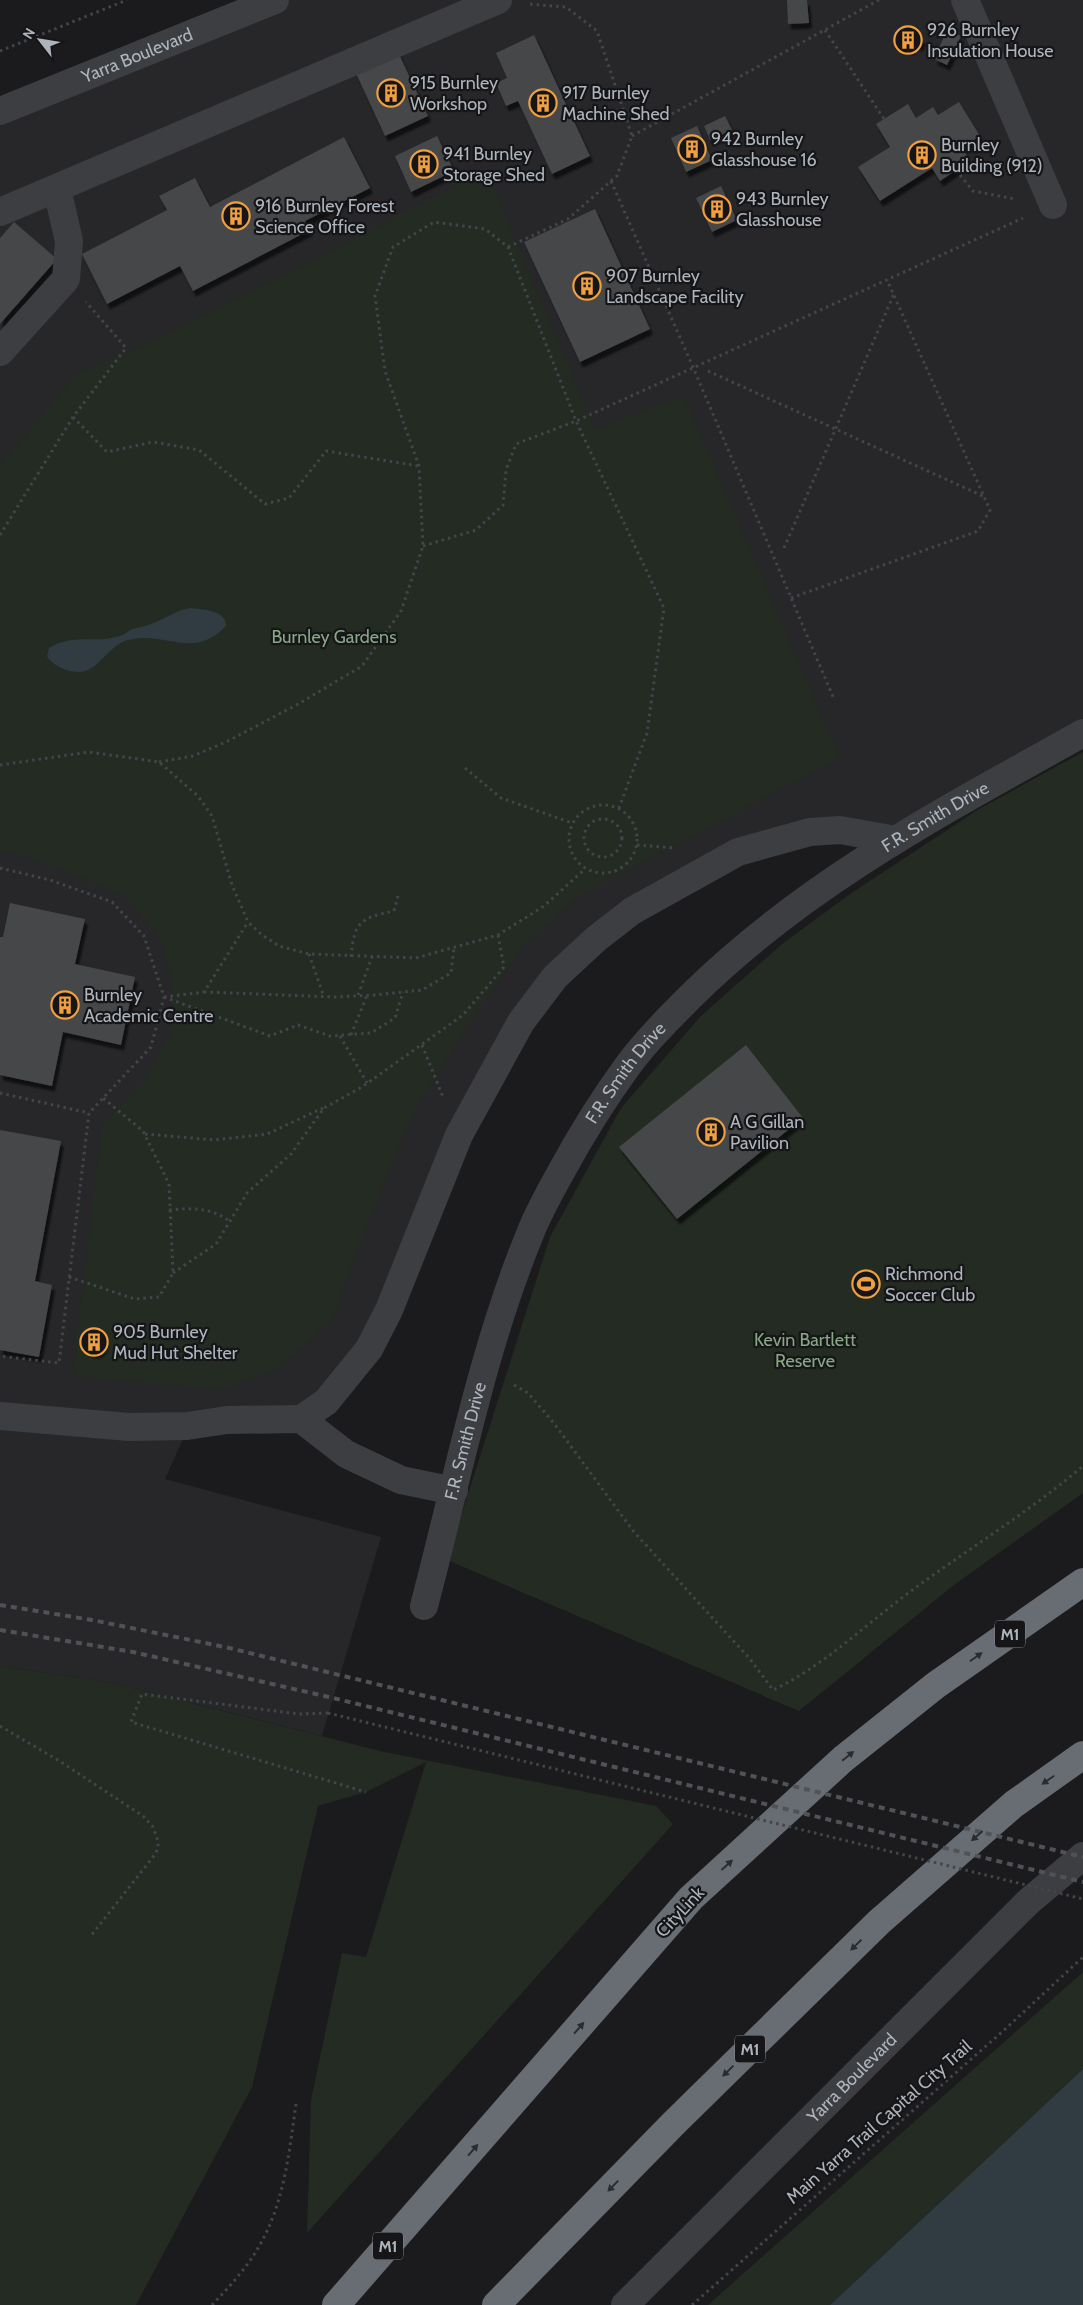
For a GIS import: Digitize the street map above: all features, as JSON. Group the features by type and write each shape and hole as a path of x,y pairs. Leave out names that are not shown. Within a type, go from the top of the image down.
{"highway":[{"name":"CityLink","path":"336,2305 441,2187 691,1898 843,1759 936,1685 1083,1582"},
{"name":"M1","path":"496,2305 674,2124 880,1922 1014,1804 1083,1755"},
{"path":"323,2305 441,2187"}],"street":[{"name":"Yarra Boulevard","path":"0,111 275,0"},
{"path":"0,212 497,0"},
{"path":"965,0 1053,205"},
{"path":"0,352 66,279 69,241 57,189"},
{"name":"F.R. Smith Drive","path":"424,1606 504,1302 531,1231 574,1147 629,1064 661,1026 753,939 819,890 896,840 1083,733"},
{"path":"0,1416 130,1427 187,1426 227,1420 301,1419 326,1402 369,1349 389,1310 460,1135 521,1022 555,977 596,939 632,911 738,852 810,832 840,830 896,840"},
{"path":"301,1419 346,1454 400,1480 454,1491"},
{"name":"Yarra Boulevard","path":"625,2305 1028,1902 1083,1856"}],"path":[{"path":"0,51 127,0"},
{"path":"497,0 566,7 597,31 632,136 617,176 611,182 568,219 508,247"},
{"path":"632,136 879,0"},
{"path":"825,30 884,119"},
{"path":"956,170 973,191 1053,205"},
{"path":"611,182 693,367 834,698"},
{"path":"423,546 476,530 502,505 506,470 516,444 576,421 1053,205"},
{"path":"0,765 89,752 159,762 192,756 228,741 300,703 362,666 401,612 423,546 419,466 385,371 375,296 394,246 434,222 485,229 508,247 576,421 664,608 647,733 619,808"},
{"path":"0,533 73,417 126,348 66,279"},
{"path":"791,598 978,531 990,510 887,280"},
{"path":"784,548 894,294"},
{"path":"708,370 985,497"},
{"path":"73,417 107,452 153,442 200,450 265,504 289,498 326,450 419,466"},
{"path":"159,762 198,796 212,816 232,885 248,922 262,935 279,946 309,954 372,958 416,958 498,935 544,906 585,869"},
{"path":"465,768 501,798 572,823"},
{"path":"608,805 619,808 628,815 635,829 637,846 633,856 617,871 606,874 585,869 572,854 569,844 572,823 587,808 608,805"},
{"path":"600,818 612,820 617,824 622,834 622,840 617,851 607,857 595,856 586,847 584,841 586,829 600,818"},
{"path":"0,868 50,880 112,902 144,936 164,997 151,1047 88,1113 59,1363 0,1356"},
{"path":"351,957 353,933 369,916 394,911 400,892"},
{"path":"204,992 248,922"},
{"path":"145,1134 215,1140 268,1134 324,1108 367,1083 463,1015 504,967 498,935"},
{"path":"164,997 204,992 324,997 422,990 451,974 454,948"},
{"path":"309,954 324,997"},
{"path":"358,996 372,958"},
{"path":"164,997 270,1036 298,1026 330,1036 340,1036 371,1033 395,1018 403,992"},
{"path":"351,1034 367,995"},
{"path":"340,1036 367,1083"},
{"path":"422,1045 460,1135"},
{"path":"0,1093 88,1113"},
{"path":"103,1098 145,1134 169,1184 173,1273"},
{"path":"69,1277 135,1299 159,1297 173,1273 216,1244 247,1193 291,1154 324,1108"},
{"path":"169,1210 192,1209 218,1213 231,1222"},
{"path":"485,1369 528,1394 553,1422 634,1532 750,1659 774,1690 797,1679 911,1591 1055,1489 1083,1466"},
{"path":"366,1792 131,1722 142,1694 299,1714 328,1713 1083,1899"},
{"path":"0,1726 61,1762 143,1816 156,1834 158,1849 153,1857 90,1937"},
{"name":"Main Yarra Trail Capital City Trail","path":"692,2305 1002,2032 1083,1957"},
{"path":"212,2305 235,2281 259,2248 274,2216 286,2168 296,2104"}],"shaded area":[{"path":"275,0 1083,0 1083,733 896,840 840,830 738,852 555,977 326,1402 191,1421 165,1479 381,1537 322,1736 113,1683 0,1666 0,111"},
{"path":"191,608 208,610 219,614 223,617 226,626 214,636 202,642 190,643 142,638 128,640 117,645 93,667 83,672 59,667 47,656 49,648 67,641 120,636 130,630"},
{"path":"1083,2069 1083,2305 830,2305"}],"green space":[{"name":"Burnley Gardens","path":"486,171 595,429 684,396 840,758 579,896 523,946 458,1040 411,1118 362,1238 332,1321 277,1369 221,1390 72,1376 102,1125 141,1085 170,1036 173,983 160,938 125,897 70,873 13,853 0,851 0,466 78,372 150,343"},
{"name":"Kevin Bartlett Reserve","path":"1083,752 1083,1493 954,1585 799,1711 447,1560 550,1237 621,1108 701,1016 782,944 850,894 979,809"},
{"path":"0,1666 113,1683 380,1751 656,1806 673,1824 307,2233 311,2100 342,1953 366,1957 426,1762 366,1792 318,1806 252,2087 136,2305 0,2305"},
{"path":"1083,1972 1083,2069 830,2305 708,2305"}],"building":[{"path":"787,0 807,0 809,23 788,24"},
{"name":"926 Burnley Insulation House","path":"899,28 923,39 920,46 914,44 912,50 893,42"},
{"path":"947,30 961,36 947,65 934,59"},
{"name":"917 Burnley Machine Shed","path":"534,35 590,156 552,174 518,101 506,106 496,83 507,78 496,53"},
{"name":"915 Burnley Workshop","path":"397,50 428,116 385,136 355,71"},
{"name":"Burnley Building (912)","path":"959,102 980,136 962,148 970,161 940,181 932,168 880,201 858,167 890,147 876,124 908,104 916,118 933,107 938,115"},
{"path":"725,116 732,130 710,140 704,126"},
{"name":"942 Burnley Glasshouse 16","path":"697,126 712,160 686,172 671,138"},
{"name":"941 Burnley Storage Shed","path":"437,136 454,171 411,192 395,156"},
{"name":"916 Burnley Forest Science Office","path":"344,137 370,188 305,221 310,230 193,291 180,266 107,304 82,254 167,210 159,196 195,178 210,207"},
{"name":"943 Burnley Glasshouse","path":"721,186 737,220 712,232 696,198"},
{"name":"907 Burnley Landscape Facility","path":"595,209 650,329 580,362 524,242"},
{"path":"14,222 57,259 0,324 0,238"},
{"name":"Burnley Academic Centre","path":"10,903 85,919 75,964 135,977 121,1045 63,1032 52,1086 0,1075 0,937 3,937"},
{"name":"A G Gillan Pavilion","path":"746,1045 803,1118 677,1219 619,1147"},
{"path":"0,1130 61,1141 35,1281 52,1285 39,1357 0,1350"},
{"name":"905 Burnley Mud Hut Shelter","path":"94,1331 102,1334 105,1342 102,1350 94,1353 86,1350 83,1342 86,1334"}],"railway":[{"path":"0,1605 92,1620 225,1647 1083,1857"},
{"path":"0,1630 133,1652 333,1698 1083,1882"}],"place":[{"name":"926 Burnley Insulation House","path":"908,40"},
{"name":"915 Burnley Workshop","path":"391,93"},
{"name":"917 Burnley Machine Shed","path":"543,103"},
{"name":"942 Burnley Glasshouse 16","path":"692,149"},
{"name":"Burnley Building (912)","path":"922,155"},
{"name":"941 Burnley Storage Shed","path":"424,164"},
{"name":"943 Burnley Glasshouse","path":"717,209"},
{"name":"916 Burnley Forest Science Office","path":"236,216"},
{"name":"907 Burnley Landscape Facility","path":"587,286"},
{"name":"Burnley Academic Centre","path":"65,1005"},
{"name":"A G Gillan Pavilion","path":"711,1132"},
{"name":"Richmond Soccer Club","path":"866,1284"},
{"name":"905 Burnley Mud Hut Shelter","path":"94,1342"}]}
